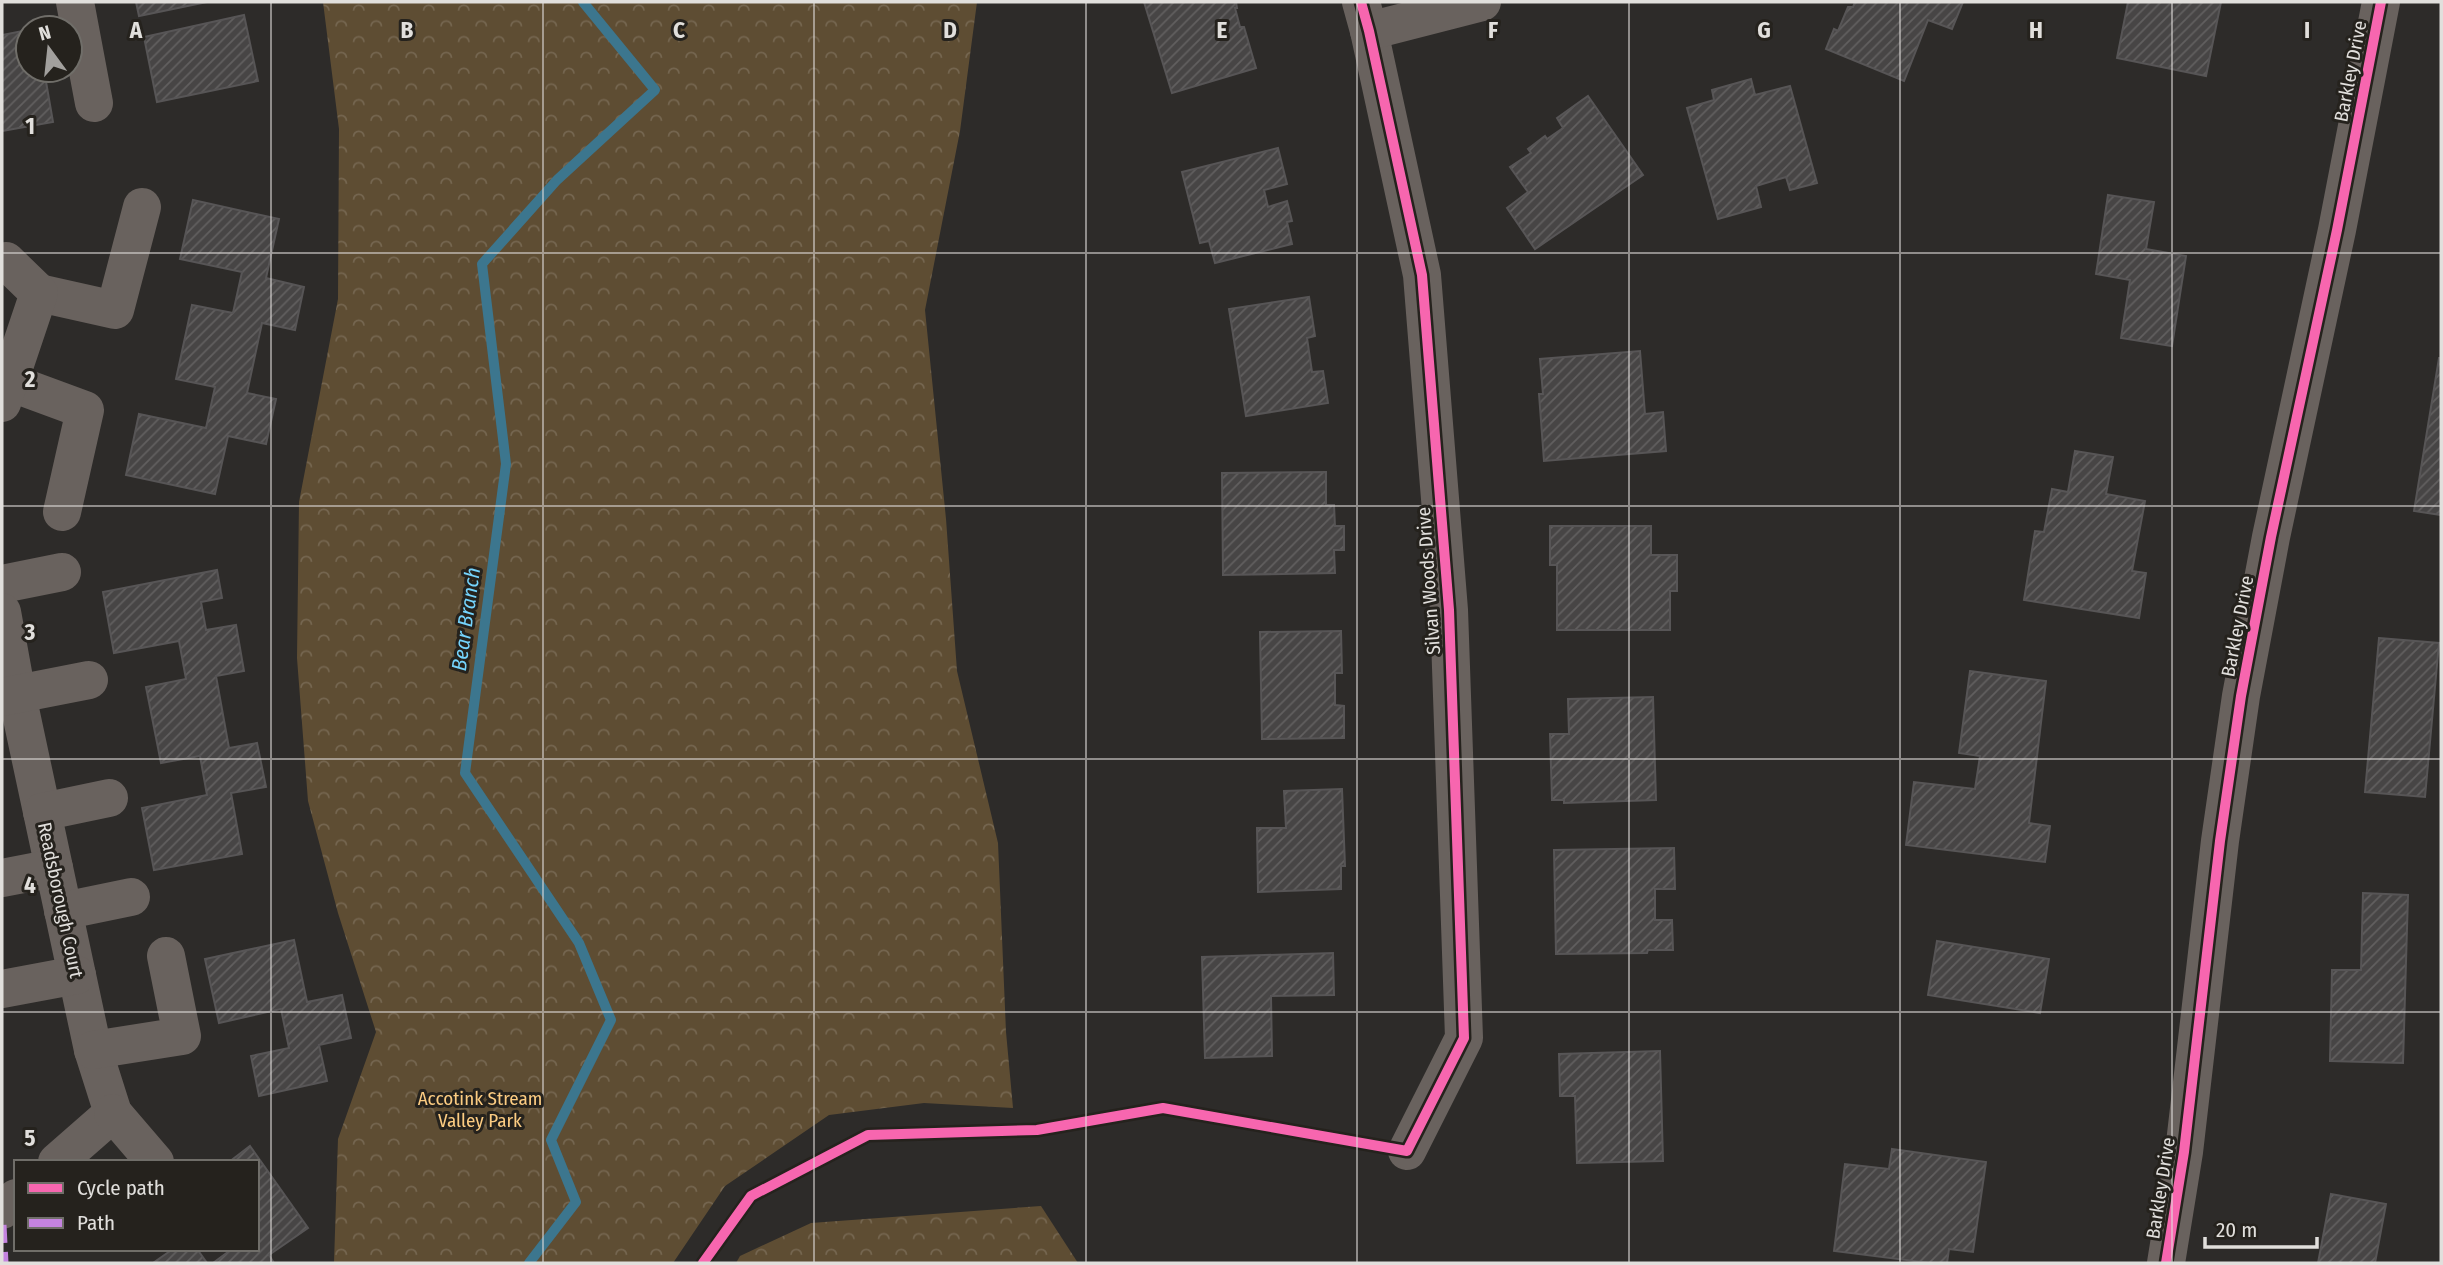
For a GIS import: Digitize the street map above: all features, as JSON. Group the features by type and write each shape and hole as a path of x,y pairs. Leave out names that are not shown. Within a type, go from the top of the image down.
{"street":[{"path":"75,2 94,103"},
{"path":"1365,16 1482,2"},
{"name":"Barkley Drive","path":"2165,1263 2184,1152 2220,841 2241,696 2381,2"},
{"name":"Silvan Woods Drive","path":"1365,16 1422,275 1449,610 1464,1038 1407,1152"},
{"path":"6,261 39,293 115,310 142,208"},
{"path":"39,293 5,393 85,410 62,512"},
{"path":"2,584 62,572"},
{"name":"Readsborough Court","path":"2,612 9,696 42,812 93,1050 113,1113"},
{"path":"9,696 89,680"},
{"path":"42,812 109,798"},
{"path":"2,878 54,868"},
{"path":"63,911 131,897"},
{"path":"93,1050 182,1036 166,956"},
{"path":"2,989 77,975"},
{"path":"59,1160 113,1113 153,1160"}],"green space":[{"name":"Accotink Stream Valley Park","path":"323,2 977,2 960,131 925,310 946,519 957,671 998,843 1006,1032 1013,1108 924,1103 829,1115 725,1186 673,1263 334,1263 338,1139 376,1032 338,913 308,801 297,658 299,502 338,299 339,129"},
{"path":"1041,1206 1078,1263 736,1263 740,1256 811,1223"}],"building":[{"path":"136,2 207,2 139,16"},
{"path":"1144,2 1236,2 1240,27 1244,27 1256,68 1172,93"},
{"path":"1855,2 1963,2 1952,29 1928,20 1904,81 1826,49 1834,29 1838,31 1848,7 1853,7"},
{"path":"2128,2 2221,2 2206,76 2117,58"},
{"path":"244,15 258,81 157,102 144,37"},
{"path":"14,33 14,84 46,84 53,122 2,131 2,35"},
{"path":"1751,79 1755,95 1790,86 1817,183 1790,190 1786,177 1756,186 1761,207 1718,219 1687,108 1714,100 1712,90"},
{"path":"1588,96 1643,175 1535,249 1507,208 1528,192 1510,167 1531,153 1528,149 1545,136 1547,139 1563,128 1557,118"},
{"path":"1278,148 1287,184 1264,190 1268,207 1287,201 1292,221 1287,222 1292,244 1215,263 1209,241 1200,243 1182,172"},
{"path":"2108,195 2154,202 2146,249 2186,256 2172,346 2121,338 2130,280 2096,274"},
{"path":"193,200 279,219 266,278 304,287 295,330 262,323 247,393 276,399 266,444 228,436 215,494 126,475 139,414 206,428 215,387 176,379 192,305 233,313 242,272 180,259"},
{"path":"1309,297 1315,336 1307,338 1312,372 1323,371 1328,403 1246,416 1229,309"},
{"path":"1640,351 1645,414 1663,412 1666,451 1544,461 1539,394 1543,394 1540,359"},
{"path":"2441,358 2441,515 2414,511"},
{"path":"2075,451 2113,457 2106,494 2145,501 2132,571 2146,573 2139,618 2024,600 2035,531 2044,532 2052,489 2068,492"},
{"path":"1326,472 1326,505 1334,505 1335,526 1344,526 1344,550 1334,550 1335,573 1223,575 1222,473"},
{"path":"1550,526 1651,526 1651,555 1677,555 1677,591 1670,591 1670,630 1557,630 1557,565 1550,565"},
{"path":"217,570 222,598 201,602 206,630 236,625 244,671 216,676 229,748 257,743 266,787 231,793 242,854 154,870 142,808 207,795 200,756 161,763 146,687 186,679 179,641 114,653 103,592"},
{"path":"1341,631 1342,673 1335,673 1335,705 1344,706 1344,738 1262,739 1260,632"},
{"path":"2379,638 2439,643 2425,797 2365,792"},
{"path":"1970,671 2046,681 2029,823 2050,826 2045,862 1906,845 1914,782 1975,789 1980,756 1959,753"},
{"path":"1653,697 1656,800 1564,803 1564,800 1552,800 1550,734 1569,734 1568,699"},
{"path":"1342,789 1345,866 1341,866 1341,889 1258,892 1257,828 1286,828 1284,791"},
{"path":"1674,848 1675,889 1655,889 1655,920 1672,920 1673,950 1648,950 1647,953 1556,954 1554,850"},
{"path":"2363,893 2408,895 2403,1063 2330,1061 2332,970 2361,970"},
{"path":"294,940 307,1002 342,995 351,1038 319,1045 327,1081 259,1096 251,1056 289,1048 281,1009 219,1023 205,959"},
{"path":"1937,941 2049,959 2040,1013 1928,995"},
{"path":"1333,953 1334,995 1271,996 1272,1056 1205,1058 1202,957"},
{"path":"1660,1051 1663,1161 1577,1163 1575,1096 1560,1096 1559,1054"},
{"path":"250,1146 308,1228 269,1255 274,1263 213,1263 229,1251 259,1251 259,1160 232,1160"},
{"path":"1892,1149 1986,1162 1973,1252 1949,1249 1947,1263 1930,1263 1834,1251 1845,1164 1889,1169"},
{"path":"2331,1194 2386,1204 2375,1263 2318,1263"},
{"path":"170,1251 198,1251 207,1263 153,1263"}],"waterway":[{"name":"Bear Branch","path":"529,1263 576,1202 551,1140 611,1020 579,943 465,773 506,464 482,264 557,180 655,90 583,2"}],"marked path":[{"path":"2,1225 4,1263"}],"cycle path":[{"path":"703,1263 751,1196 868,1135 1037,1130 1163,1108 1407,1151 1464,1038 1449,610 1422,275 1361,2"},
{"path":"2166,1263 2184,1152 2220,841 2241,696 2381,2"}]}
